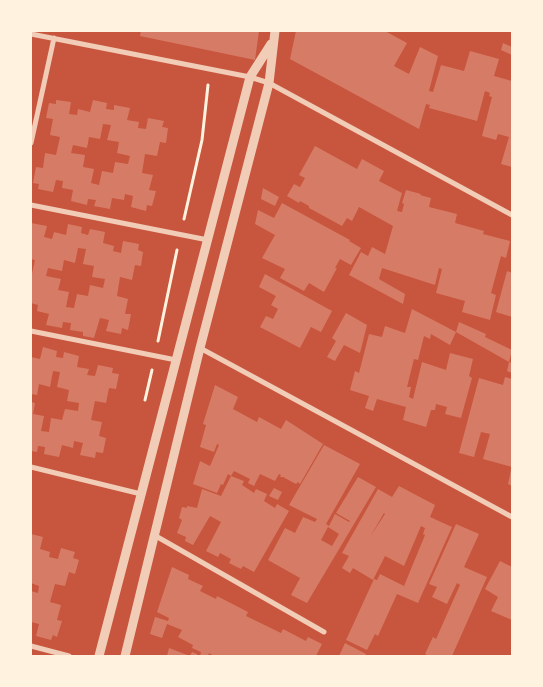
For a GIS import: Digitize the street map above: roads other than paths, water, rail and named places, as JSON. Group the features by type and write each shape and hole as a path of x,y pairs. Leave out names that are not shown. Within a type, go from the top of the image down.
{"street":[{"path":"125,656 200,348 269,83 275,31"},
{"path":"31,34 250,77 269,83 512,215"},
{"path":"31,143 54,38"},
{"path":"98,656 250,77 273,42"},
{"path":"31,205 208,240"},
{"path":"31,331 176,360"},
{"path":"200,348 512,517"},
{"path":"31,467 141,494"},
{"path":"154,535 324,632"},
{"path":"31,646 69,656"}]}
